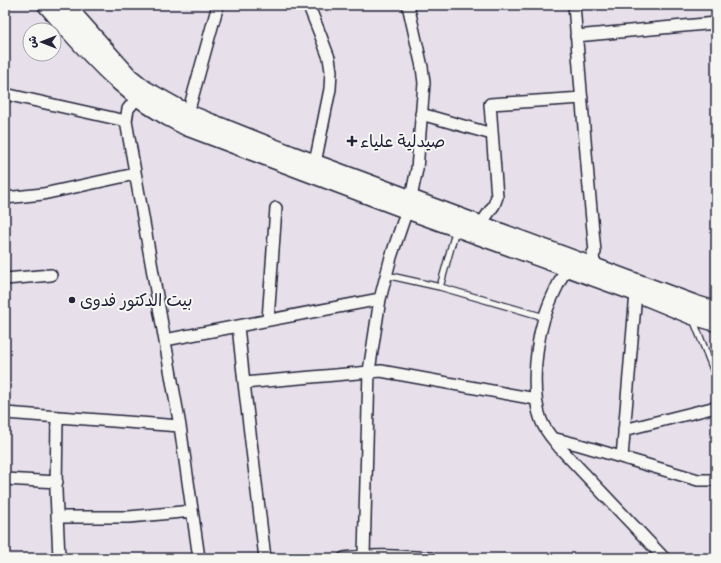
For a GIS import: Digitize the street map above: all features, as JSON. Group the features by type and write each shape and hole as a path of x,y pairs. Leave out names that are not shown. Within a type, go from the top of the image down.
{"main road":[{"path":"46,5 86,52 122,86 315,163 409,204 456,228 566,268 592,271 716,310"},
{"path":"66,5 130,77 141,94 165,117 186,127 409,204 481,224 592,271 636,293 692,316 716,323"}],"street":[{"path":"188,113 217,10 208,5"},
{"path":"306,5 310,9 323,40 329,58 331,71 330,90 315,163"},
{"path":"364,556 369,371 380,299 409,204 417,169 424,76 408,5"},
{"path":"574,5 595,252 593,253 592,271"},
{"path":"576,36 716,23"},
{"path":"5,94 126,121"},
{"path":"141,94 128,110 126,121 180,426 199,558"},
{"path":"481,224 494,205 497,197 490,106 493,103 582,98"},
{"path":"421,114 492,134"},
{"path":"5,198 43,194 135,174"},
{"path":"268,320 276,208"},
{"path":"566,268 544,317 538,349 536,399 542,421 552,438 664,558"},
{"path":"5,279 51,275"},
{"path":"622,457 636,293"},
{"path":"165,340 380,299"},
{"path":"238,326 265,558"},
{"path":"244,383 369,371 390,372 536,399"},
{"path":"624,430 716,407"},
{"path":"5,413 180,426"},
{"path":"57,417 57,517 59,558"},
{"path":"552,438 571,442 698,480 716,480"},
{"path":"5,479 57,482"},
{"path":"57,517 129,517 192,511"},
{"path":"344,558 393,555 430,558"}],"lane":[{"path":"440,287 456,228"},
{"path":"386,276 440,287 544,317"},
{"path":"692,316 714,372"}],"place":[{"name":"صيدلية علياء","path":"352,141"},
{"name":"بيت الدكتور فدوى","path":"72,300"}]}
